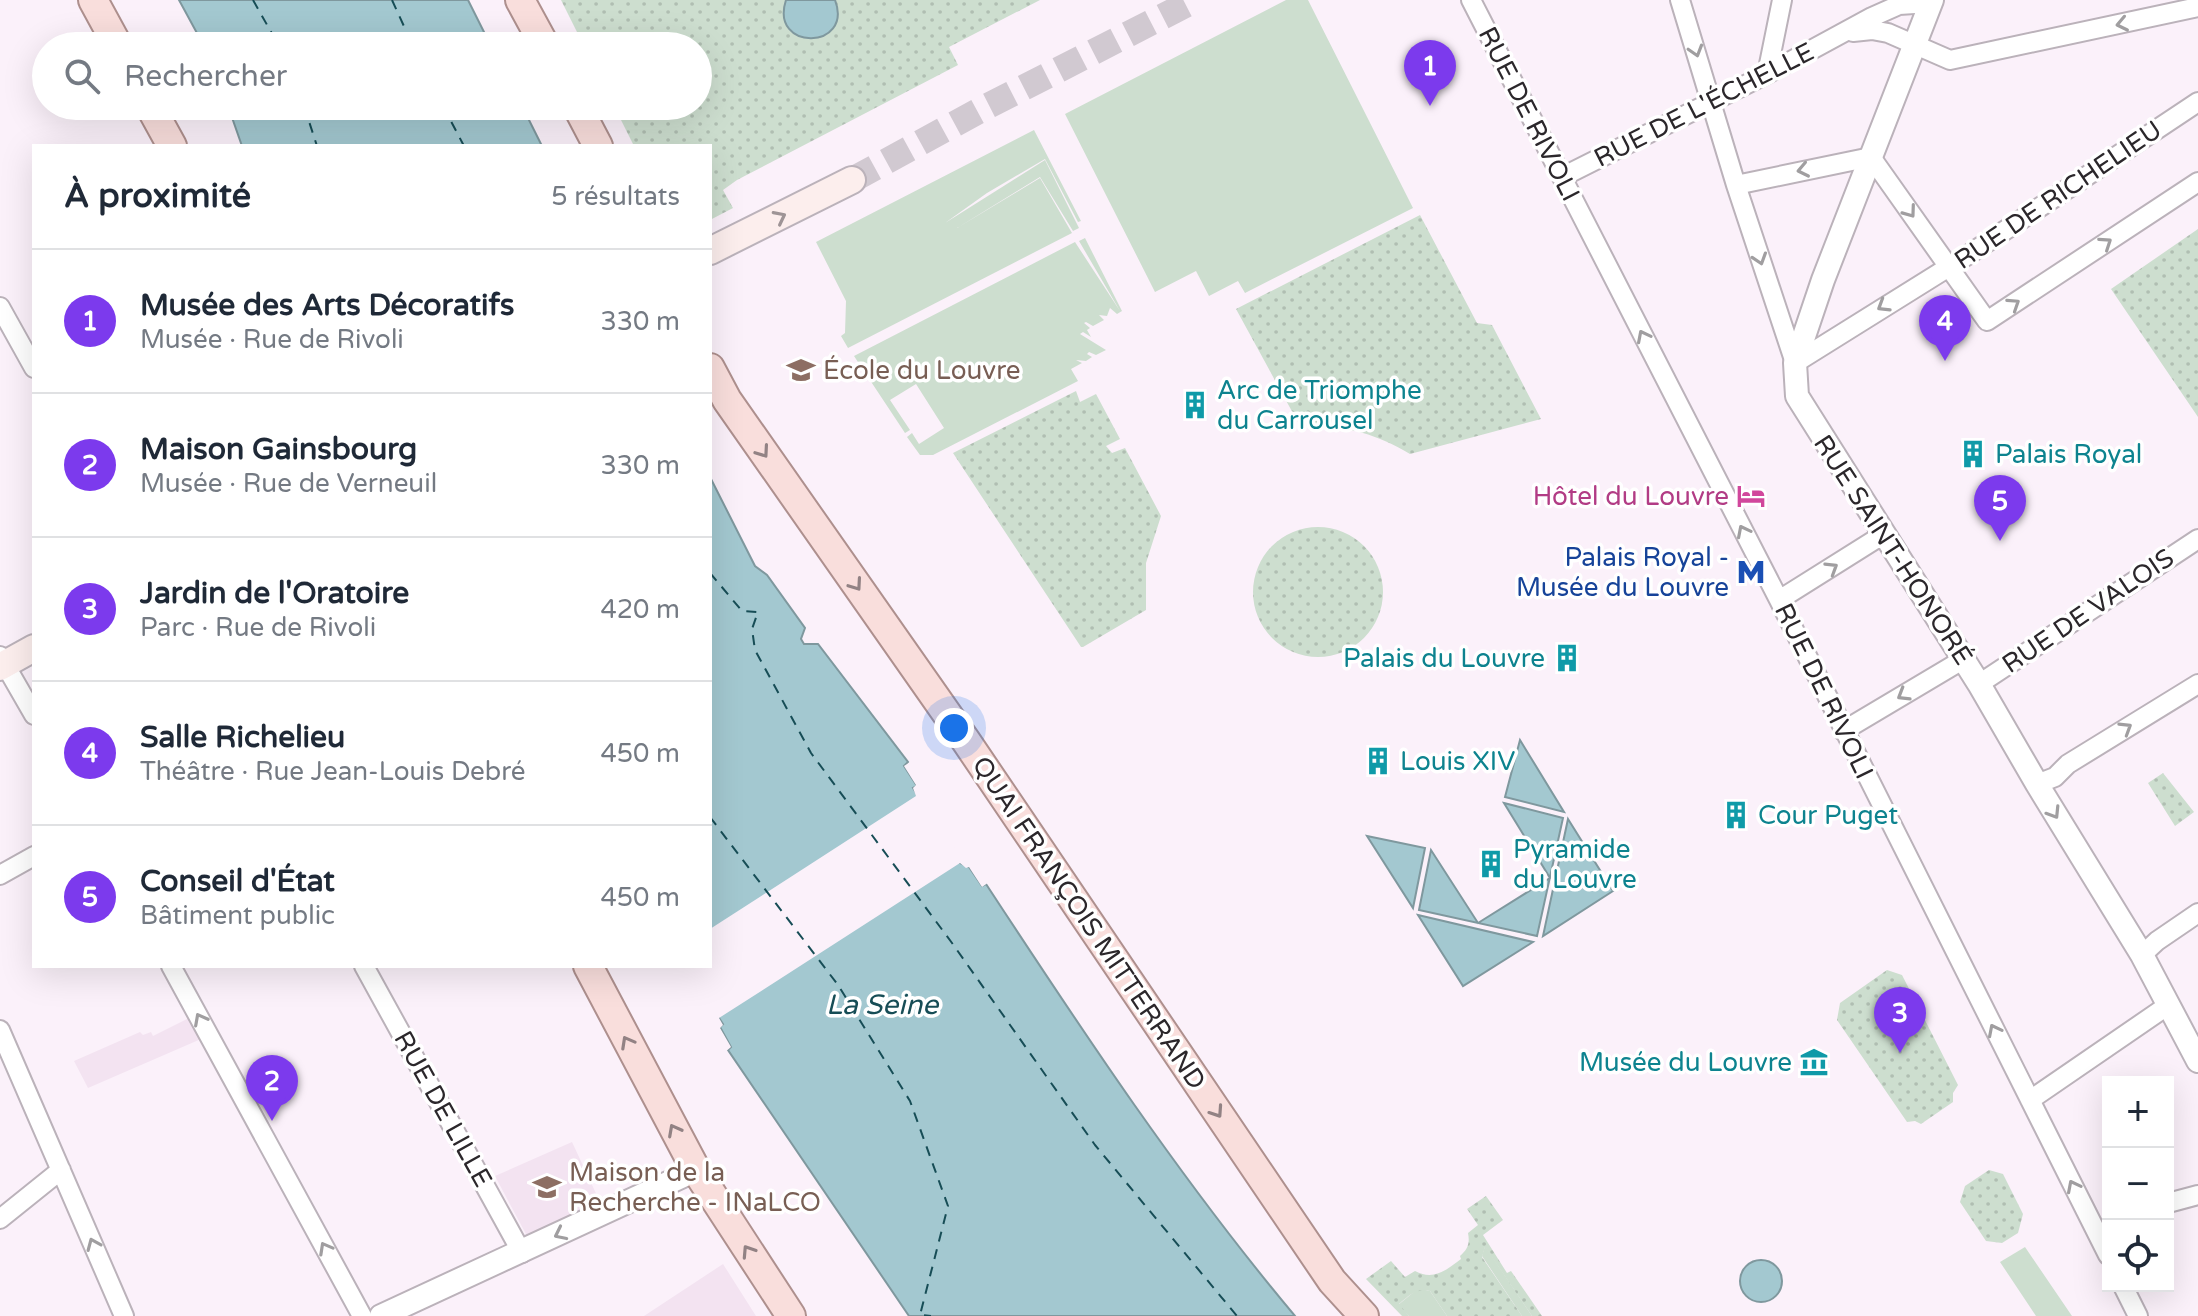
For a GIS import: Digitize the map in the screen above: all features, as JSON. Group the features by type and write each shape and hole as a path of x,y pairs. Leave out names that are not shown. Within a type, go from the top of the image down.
{"main road":[{"path":"93,0 110,32"},
{"path":"520,0 537,32"},
{"path":"158,120 171,144"},
{"path":"584,120 597,144"},
{"path":"712,250 852,180"},
{"name":"QUAI FRANÇOIS MITTERRAND","path":"713,380 966,741 1332,1281 1364,1316"},
{"path":"2,662 32,649"},
{"path":"589,968 696,1170 791,1316"}],"street":[{"name":"RUE DE RIVOLI","path":"1471,0 1779,600 2030,1100 2100,1222"},
{"name":"RUE SAINT-HONORÉ","path":"1680,0 1736,185 1795,363 1797,396 1964,659 2142,955 2167,1006 2195,1047"},
{"path":"1767,74 1782,0"},
{"name":"RUE DE L'ÉCHELLE","path":"1562,177 1711,103 1872,17 1899,5 1931,1"},
{"path":"1795,363 1931,1"},
{"name":"RUE DE L'ÉCHELLE","path":"1845,33 1883,32 1950,60 2198,7"},
{"name":"RUE DE RICHELIEU","path":"1795,363 1951,267 2198,102"},
{"path":"1736,185 1871,157"},
{"path":"1871,157 1987,321 2198,182"},
{"path":"0,307 32,364"},
{"path":"1779,600 1884,534"},
{"name":"RUE DE VALOIS","path":"1979,684 2198,539"},
{"path":"1843,731 1964,659"},
{"path":"2,662 32,712"},
{"path":"2037,784 2055,777 2068,764 2198,685"},
{"path":"0,875 32,857"},
{"path":"2142,955 2198,913"},
{"path":"172,968 362,1316"},
{"name":"RUE DE LILLE","path":"365,968 522,1253"},
{"path":"2030,1100 2167,1006"},
{"path":"0,1030 124,1316"},
{"path":"0,1219 61,1170"},
{"path":"381,1316 696,1170"},
{"path":"2174,1201 2198,1195"},
{"path":"2126,1292 2138,1316"}],"shaded area":[{"path":"189,1018 201,1039 88,1088 74,1061 140,1032 143,1035 151,1032 153,1036"},
{"name":"Maison de la Recherche - INaLCO","path":"572,1142 600,1202 527,1236 495,1176"},
{"path":"723,1264 756,1316 644,1316"}],"green space":[{"path":"561,0 1040,0 949,47 958,65 737,180 723,190 733,208 712,219 712,144 633,144 621,120 712,120 712,32 577,32"},
{"path":"1286,0 1308,0 1413,208 1245,293 1238,281 1209,296 1196,271 1155,292 1065,114"},
{"path":"1034,130 1081,221 1078,222 1045,159 987,193 945,223 1045,160 1079,228 1073,231 1040,177 957,228 1040,178 1072,233 848,348 841,336 845,333 846,301 816,242"},
{"path":"1420,215 1477,323 1492,325 1541,419 1410,454 1384,440 1357,431 1300,426 1236,309"},
{"path":"2198,229 2198,417 2111,289"},
{"path":"1085,238 1122,311 1117,314 1110,308 1107,316 1099,315 1104,320 1093,326 1084,323 1090,328 1087,330 1091,337 1083,332 1080,334 1106,350 1096,355 1089,352 1087,354 1092,357 1086,361 1076,360 1082,363 1071,369 1078,381 933,455 920,455 907,437 912,433 919,444 944,428 916,384 890,400 910,430 905,433 854,356 1075,242 1120,311 1079,241"},
{"path":"1076,391 1080,402 1096,394 1120,439 1106,446 1112,453 1125,448 1161,516 1146,563 1146,610 1083,647 953,453"},
{"path":"1318,527 1343,532 1364,546 1378,567 1383,592 1378,617 1364,638 1343,652 1318,657 1293,652 1272,638 1258,617 1253,592 1258,567 1272,546 1293,532"},
{"path":"2163,773 2194,812 2175,826 2148,783"},
{"path":"1887,970 1902,975 1958,1085 1953,1093 1953,1102 1921,1124 1907,1122 1837,1020 1840,1003"},
{"path":"1989,1170 2003,1174 2023,1214 2018,1233 2002,1243 1986,1241 1960,1202 1965,1186"},
{"path":"1486,1196 1503,1220 1483,1235 1507,1273 1511,1271 1542,1316 1532,1316 1485,1247 1482,1257 1522,1316 1447,1316 1430,1291 1425,1290 1413,1293 1399,1304 1409,1316 1402,1316 1366,1279 1391,1261 1405,1277 1415,1271 1428,1275 1440,1273 1450,1267 1461,1259 1468,1246 1468,1233 1478,1225 1467,1209"},
{"path":"1485,1246 1532,1316 1522,1316 1482,1256"},
{"path":"2025,1247 2072,1316 2036,1316 2000,1262"},
{"path":"1421,1289 1430,1291 1447,1316 1409,1316 1398,1305"}],"water":[{"path":"179,0 468,0 484,32 196,32"},
{"path":"786,0 835,0 838,16 833,28 823,36 799,36 789,29 784,17"},
{"path":"233,120 529,120 541,144 241,144"},
{"name":"La Seine","path":"712,481 755,566 767,575 805,628 801,639 804,644 818,644 908,762 904,766 917,786 913,788 960,863 969,867 982,886 986,884 1173,1159 1295,1316 909,1316 728,1050 731,1047 720,1027 723,1024 686,968 712,968"},
{"path":"1520,740 1564,812 1505,797"},
{"path":"1504,803 1563,818 1550,878"},
{"path":"1568,819 1613,891 1543,936"},
{"path":"1367,836 1425,848 1413,908"},
{"path":"1431,850 1478,923 1419,910"},
{"path":"1550,878 1537,936 1478,923"},
{"path":"1418,915 1533,942 1463,986"},
{"path":"1761,1260 1776,1266 1782,1281 1776,1296 1761,1302 1746,1296 1740,1281 1746,1266"}],"pier":[{"path":"912,761 909,766 920,784 920,794 963,861 971,864 983,881 989,882 982,887 969,867 960,863 719,1018 723,1025 720,1028 731,1047 725,1052 726,1047 716,1028 718,1024 682,968 712,968 712,928 916,796 913,788 916,785 904,766"}],"ferry route":[{"path":"253,0 271,32"},
{"path":"392,0 407,32"},
{"path":"309,120 316,144"},
{"path":"450,120 463,144"},
{"path":"712,575 742,611 758,612 752,629 755,650 811,753 952,943 1095,1145 1237,1316"},
{"path":"712,820 838,985 910,1101 948,1206 920,1315 931,1316"}],"tunnel":[{"path":"852,180 984,108 1195,0"}],"place":[{"name":"Musée des Arts Décoratifs","path":"1430,106"},
{"name":"Salle Richelieu","path":"1945,361"},
{"name":"École du Louvre","path":"801,370"},
{"name":"Arc de Triomphe du Carrousel","path":"1195,405"},
{"name":"Palais Royal","path":"1973,454"},
{"name":"Hôtel du Louvre","path":"1751,496"},
{"name":"Conseil d'État","path":"2000,541"},
{"name":"Palais Royal - Musée du Louvre","path":"1751,572"},
{"name":"Palais du Louvre","path":"1567,658"},
{"name":"Louis XIV","path":"1378,761"},
{"name":"Cour Puget","path":"1736,815"},
{"name":"Pyramide du Louvre","path":"1491,864"},
{"name":"Jardin de l'Oratoire","path":"1900,1053"},
{"name":"Musée du Louvre","path":"1814,1062"},
{"name":"Maison Gainsbourg","path":"272,1121"},
{"name":"Maison de la Recherche - INaLCO","path":"547,1187"}]}
